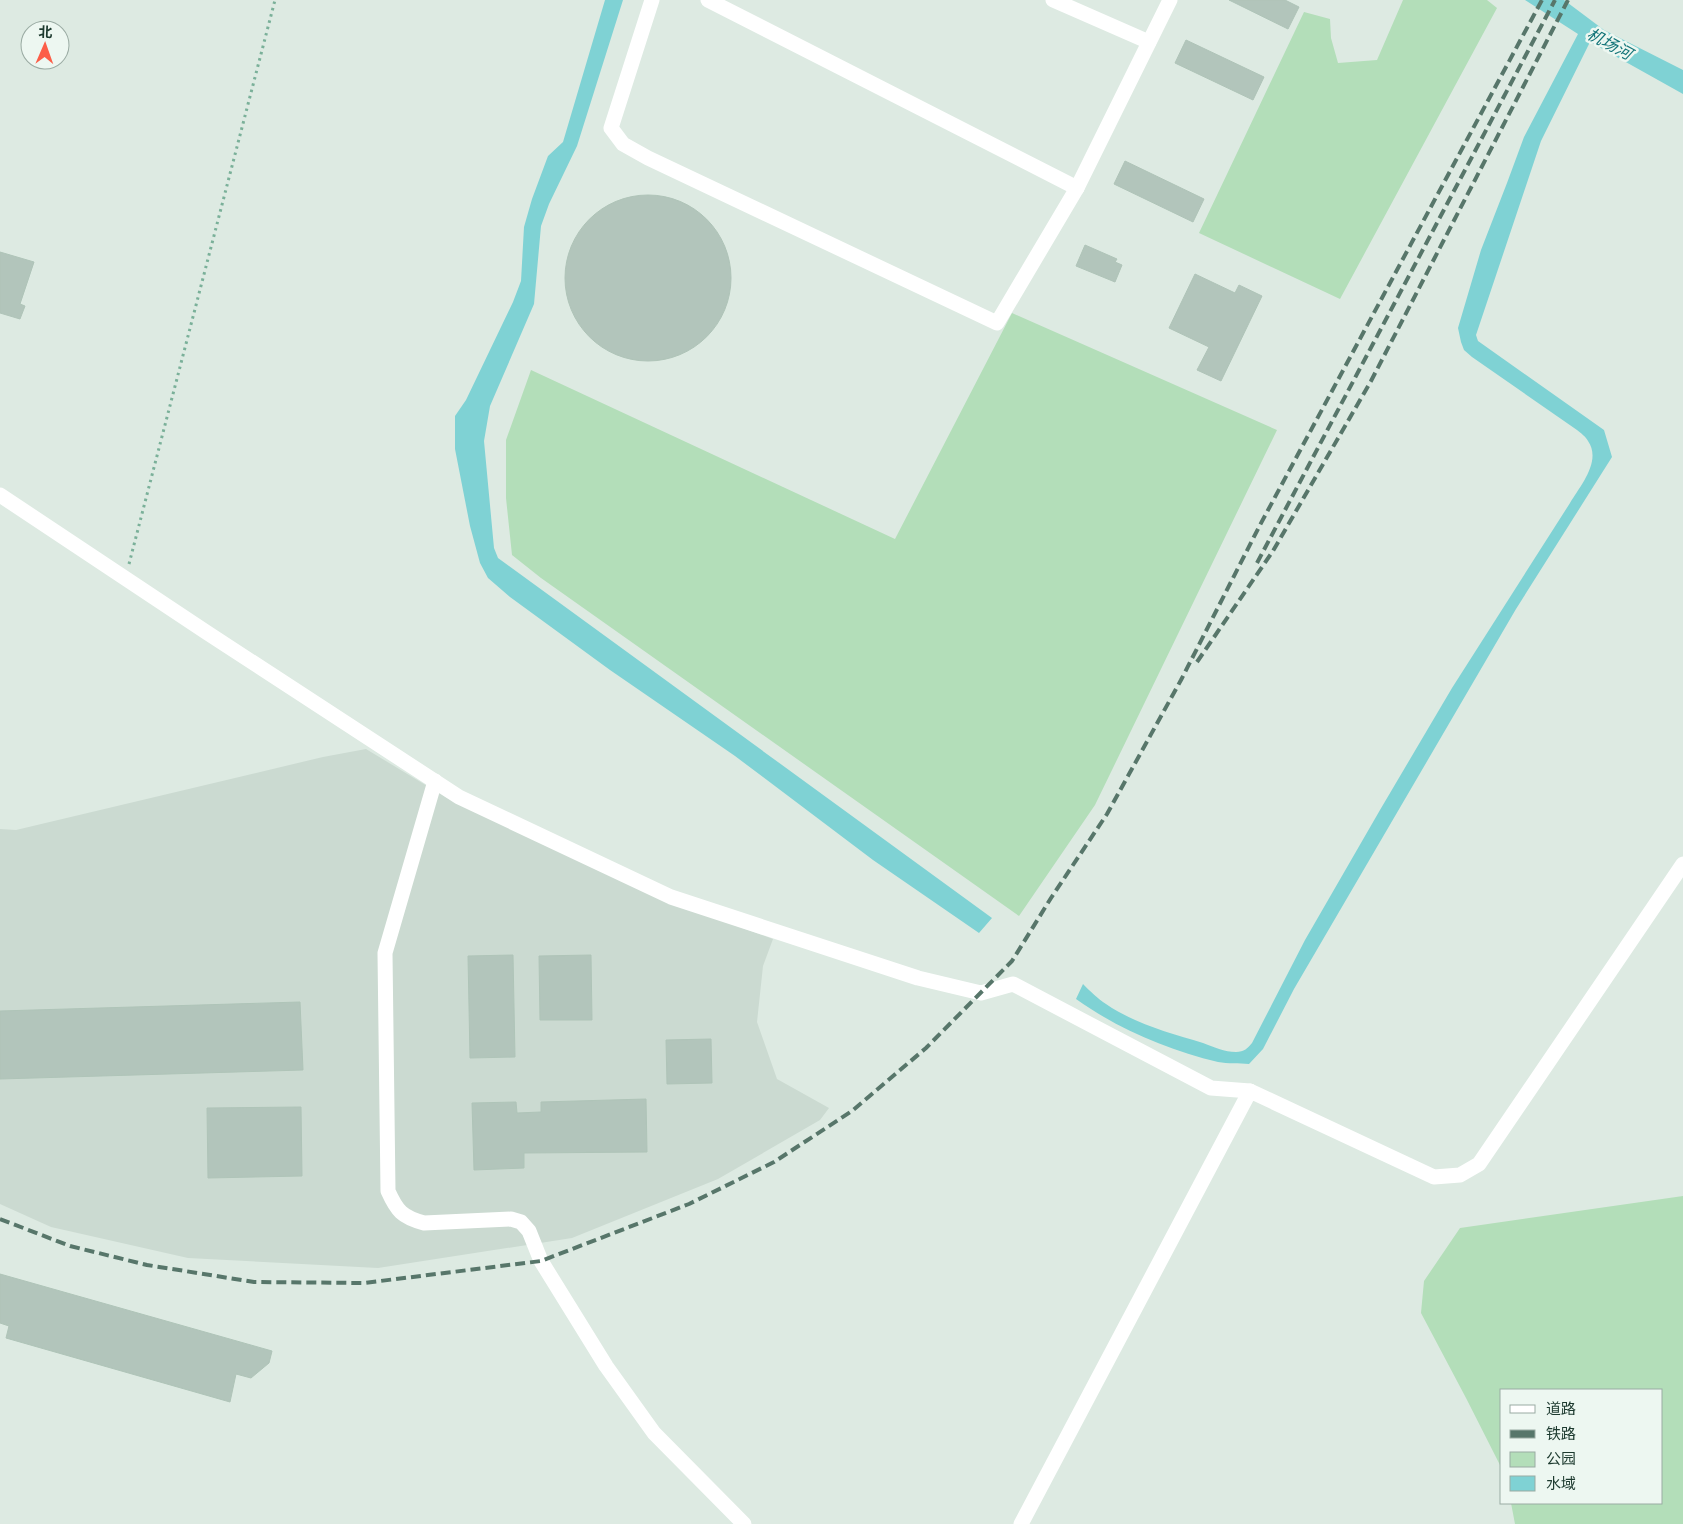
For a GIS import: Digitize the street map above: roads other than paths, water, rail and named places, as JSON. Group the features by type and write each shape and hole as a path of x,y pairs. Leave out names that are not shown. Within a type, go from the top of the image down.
{"street":[{"path":"652,0 611,128 623,144 648,158 997,324 1077,188 1170,0"},
{"path":"708,0 1077,188"},
{"path":"1053,0 1150,42"},
{"path":"0,495 125,579 460,797 671,897 918,978 981,993 1013,984 1212,1088 1250,1091 1434,1178 1460,1175 1479,1164 1683,864"},
{"path":"435,781 385,953 388,1191 396,1208 410,1219 424,1223 511,1219 521,1222 529,1231 541,1261 606,1366 654,1433 744,1524"},
{"path":"1021,1524 1250,1091"}],"water":[{"path":"605,0 623,0 577,146 549,204 541,226 534,304 490,406 484,441 494,548 498,558 992,918 979,933 873,860 735,756 610,670 510,597 488,578 480,563 470,526 455,449 455,416 466,400 513,302 521,281 524,227 532,199 548,156 563,142"},
{"name":"机场河","path":"1525,0 1564,0 1604,30 1683,70 1683,94 1590,42 1541,141 1476,335 1478,341 1604,430 1612,457 1516,609 1294,989 1263,1049 1249,1064 1218,1062 1162,1045 1109,1020 1076,999 1083,984 1100,1000 1117,1011 1153,1027 1228,1051 1236,1052 1249,1047 1305,940 1380,810 1452,688 1584,481 1591,465 1592,449 1585,437 1472,357 1464,350 1458,328 1481,250 1524,137 1578,34"}],"railway":[{"path":"0,1219 70,1246 147,1265 254,1282 364,1283 541,1261 689,1204 774,1162 852,1111 926,1048 1012,961 1107,814 1181,680 1260,525 1542,0"},
{"path":"1257,563 1555,0"},
{"path":"1197,662 1273,551 1371,381 1568,0"}]}
